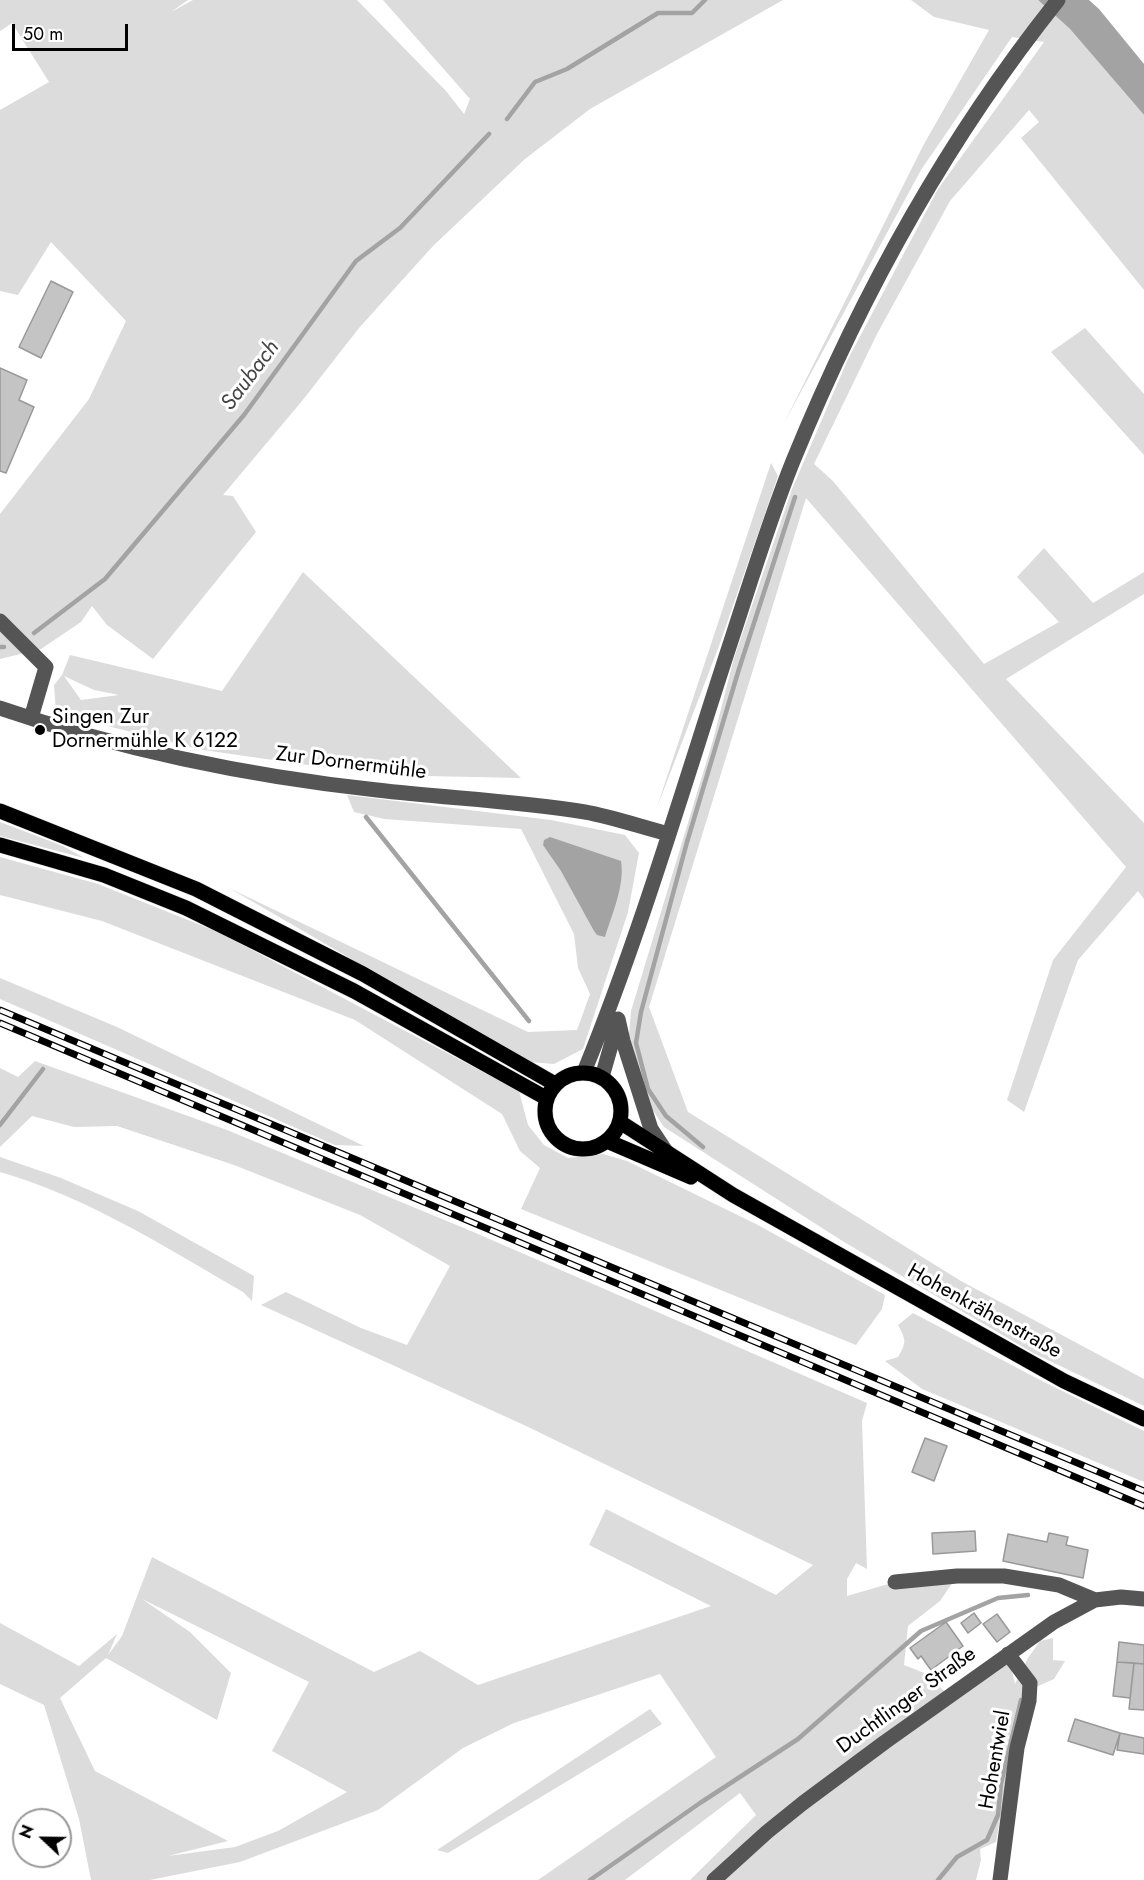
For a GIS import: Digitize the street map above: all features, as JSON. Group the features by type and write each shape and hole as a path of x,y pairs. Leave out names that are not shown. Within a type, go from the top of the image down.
{"main road":[{"path":"0,812 196,889 363,974 555,1084"},
{"path":"0,845 104,875 186,908 354,991 546,1098"},
{"path":"584,1072 602,1077 609,1083 619,1097 621,1105 620,1122 615,1133 600,1146 582,1150 564,1145 557,1140 547,1125 544,1107 546,1098 555,1084 568,1075 584,1072"},
{"path":"620,1122 733,1195"},
{"path":"607,1141 733,1195"},
{"name":"Hohenkrähenstraße","path":"733,1195 1064,1381 1144,1419"}],"street":[{"path":"584,1072 626,962 755,568 785,484 847,340 885,265 978,109 1058,0"},
{"path":"0,621 46,667 31,718"},
{"name":"Zur Dornermühle","path":"0,708 87,735 227,768 376,790 487,800 586,813 669,834"},
{"path":"602,1077 618,1019 626,962"},
{"path":"618,1019 651,1129 667,1153"},
{"path":"895,1582 957,1576 1004,1576 1059,1585 1095,1600"},
{"name":"Duchtlinger Straße","path":"714,1880 803,1803 1054,1622 1095,1600 1121,1597 1144,1599"},
{"name":"Hohentwiel","path":"1000,1880 1017,1748 1029,1701 1030,1683 1008,1654"}],"shaded area":[{"path":"0,0 188,0 171,12 193,0 357,0 446,91 464,114 470,99 383,0 783,0 590,109 525,159 433,246 359,328 302,401 223,495 233,496 256,532 153,659 107,625 92,606 81,622 41,649 0,659 0,514 89,399 126,321 51,242 18,295 0,291 0,110 49,82 12,23 0,31"},
{"path":"911,0 1038,0 1070,29 1144,115 1144,290 1021,138 1039,122 1029,110 950,201 877,334 814,464 833,481 984,664 1059,622 1017,577 1044,548 1093,603 1144,572 1144,594 1006,679 1144,823 1144,899 1138,891 1078,960 1024,1112 1007,1100 1053,960 1126,867 806,498 649,1007 688,1112 961,1281 1144,1379 1144,1406 1033,1353 844,1242 664,1127 646,1100 629,1035 631,1011 713,740 734,658 792,489 848,359 938,189 1044,42 1012,37 921,170 784,423 924,144 989,30 934,17"},
{"path":"1038,0 1089,0 1099,9 1144,64 1144,115 1070,29"},
{"path":"1085,328 1144,394 1144,455 1051,352"},
{"path":"771,463 778,476 719,646 656,810"},
{"path":"303,572 521,778 378,775 203,750 56,713 54,685 62,675 70,655 222,691","holes":["64,676 94,690 119,695 81,700"]},
{"path":"347,795 551,820 625,835 639,853 628,912 583,1049 554,1064 529,1062 229,888 528,1032 577,1030 590,994 578,968 574,934 521,829 384,819 354,812"},
{"path":"0,822 63,846 84,858 0,836"},
{"path":"550,837 621,861 620,890 605,937 597,935 594,931 561,871 543,845 544,840"},
{"path":"0,857 98,884 218,932 519,1091 528,1125 544,1145 568,1158 603,1154 627,1161 756,1224 885,1295 882,1309 856,1345 521,1209 540,1168 520,1151 502,1114 355,1020 102,921 0,895"},
{"path":"0,978 117,1027 364,1146 335,1145 0,999"},
{"path":"35,1061 227,1130 471,1231 867,1403 862,1421 867,1569 856,1563 847,1579 847,1596 895,1582 957,1576 940,1601 908,1626 904,1665 927,1674 949,1696 1008,1654 1015,1684 1028,1658 1040,1641 1053,1638 1053,1660 1065,1661 1054,1679 1025,1692 996,1842 980,1849 981,1860 976,1880 690,1880 756,1815 740,1793 625,1880 538,1880 716,1757 660,1674 514,1723 463,1748 378,1810 240,1862 150,1880 91,1880 79,1819 44,1705 0,1684 0,1623 79,1666 117,1634 108,1655 122,1636 152,1557 374,1672 420,1651 478,1685 711,1606 589,1545 606,1509 776,1595 813,1565 526,1426 261,1305 286,1292 361,1328 407,1345 450,1266 360,1215 234,1165 117,1126 74,1127 32,1116 0,1147 0,1068 18,1077","holes":["142,1599 309,1682 272,1751 347,1792 278,1831 235,1847 168,1856 228,1841 95,1771 60,1698 106,1658 217,1720 231,1673 190,1632"]},
{"path":"0,1157 61,1178 138,1211 254,1276 252,1301 243,1292 125,1224 64,1195 0,1172"},
{"path":"913,1313 1042,1381 1144,1431 1144,1482 922,1389 885,1361 898,1357 904,1341 898,1325"},
{"path":"650,1709 662,1724 448,1853 437,1850"}],"building":[{"path":"51,281 73,292 41,358 19,347"},
{"path":"0,368 27,380 19,400 34,407 6,473 0,471"},
{"path":"925,1438 947,1446 934,1481 912,1472"},
{"path":"975,1531 976,1551 933,1554 932,1533"},
{"path":"1049,1533 1068,1537 1066,1545 1088,1550 1083,1578 1003,1561 1008,1534 1047,1542"},
{"path":"974,1613 981,1623 968,1633 961,1623"},
{"path":"997,1614 1010,1632 997,1642 983,1624"},
{"path":"946,1622 963,1646 931,1670 921,1656 918,1659 910,1648"},
{"path":"1119,1642 1144,1645 1144,1664 1117,1662"},
{"path":"1117,1662 1134,1663 1130,1698 1113,1696"},
{"path":"1134,1663 1144,1664 1144,1710 1129,1709"},
{"path":"1075,1719 1120,1733 1113,1755 1068,1741"},
{"path":"1120,1733 1144,1738 1144,1754 1117,1750"}],"waterway":[{"name":"Saubach","path":"507,119 535,82 567,69 658,13 692,13 705,0"},
{"name":"Saubach","path":"34,633 105,579 244,415 356,261 400,228 489,134"},
{"path":"703,1147 666,1116 648,1089 636,1043 641,1012 687,842 739,669 795,497"},
{"path":"366,817 529,1021"},
{"path":"0,1125 43,1069"},
{"path":"590,1880 700,1803 798,1739 921,1631 998,1598 1028,1595"},
{"path":"938,1880 957,1857 987,1840 998,1815 1001,1784 1021,1700"}],"railway":[{"path":"0,1010 1144,1491"},
{"path":"0,1023 1144,1506"}],"place":[{"name":"Singen Zur Dornermühle K 6122","path":"40,730"}]}
